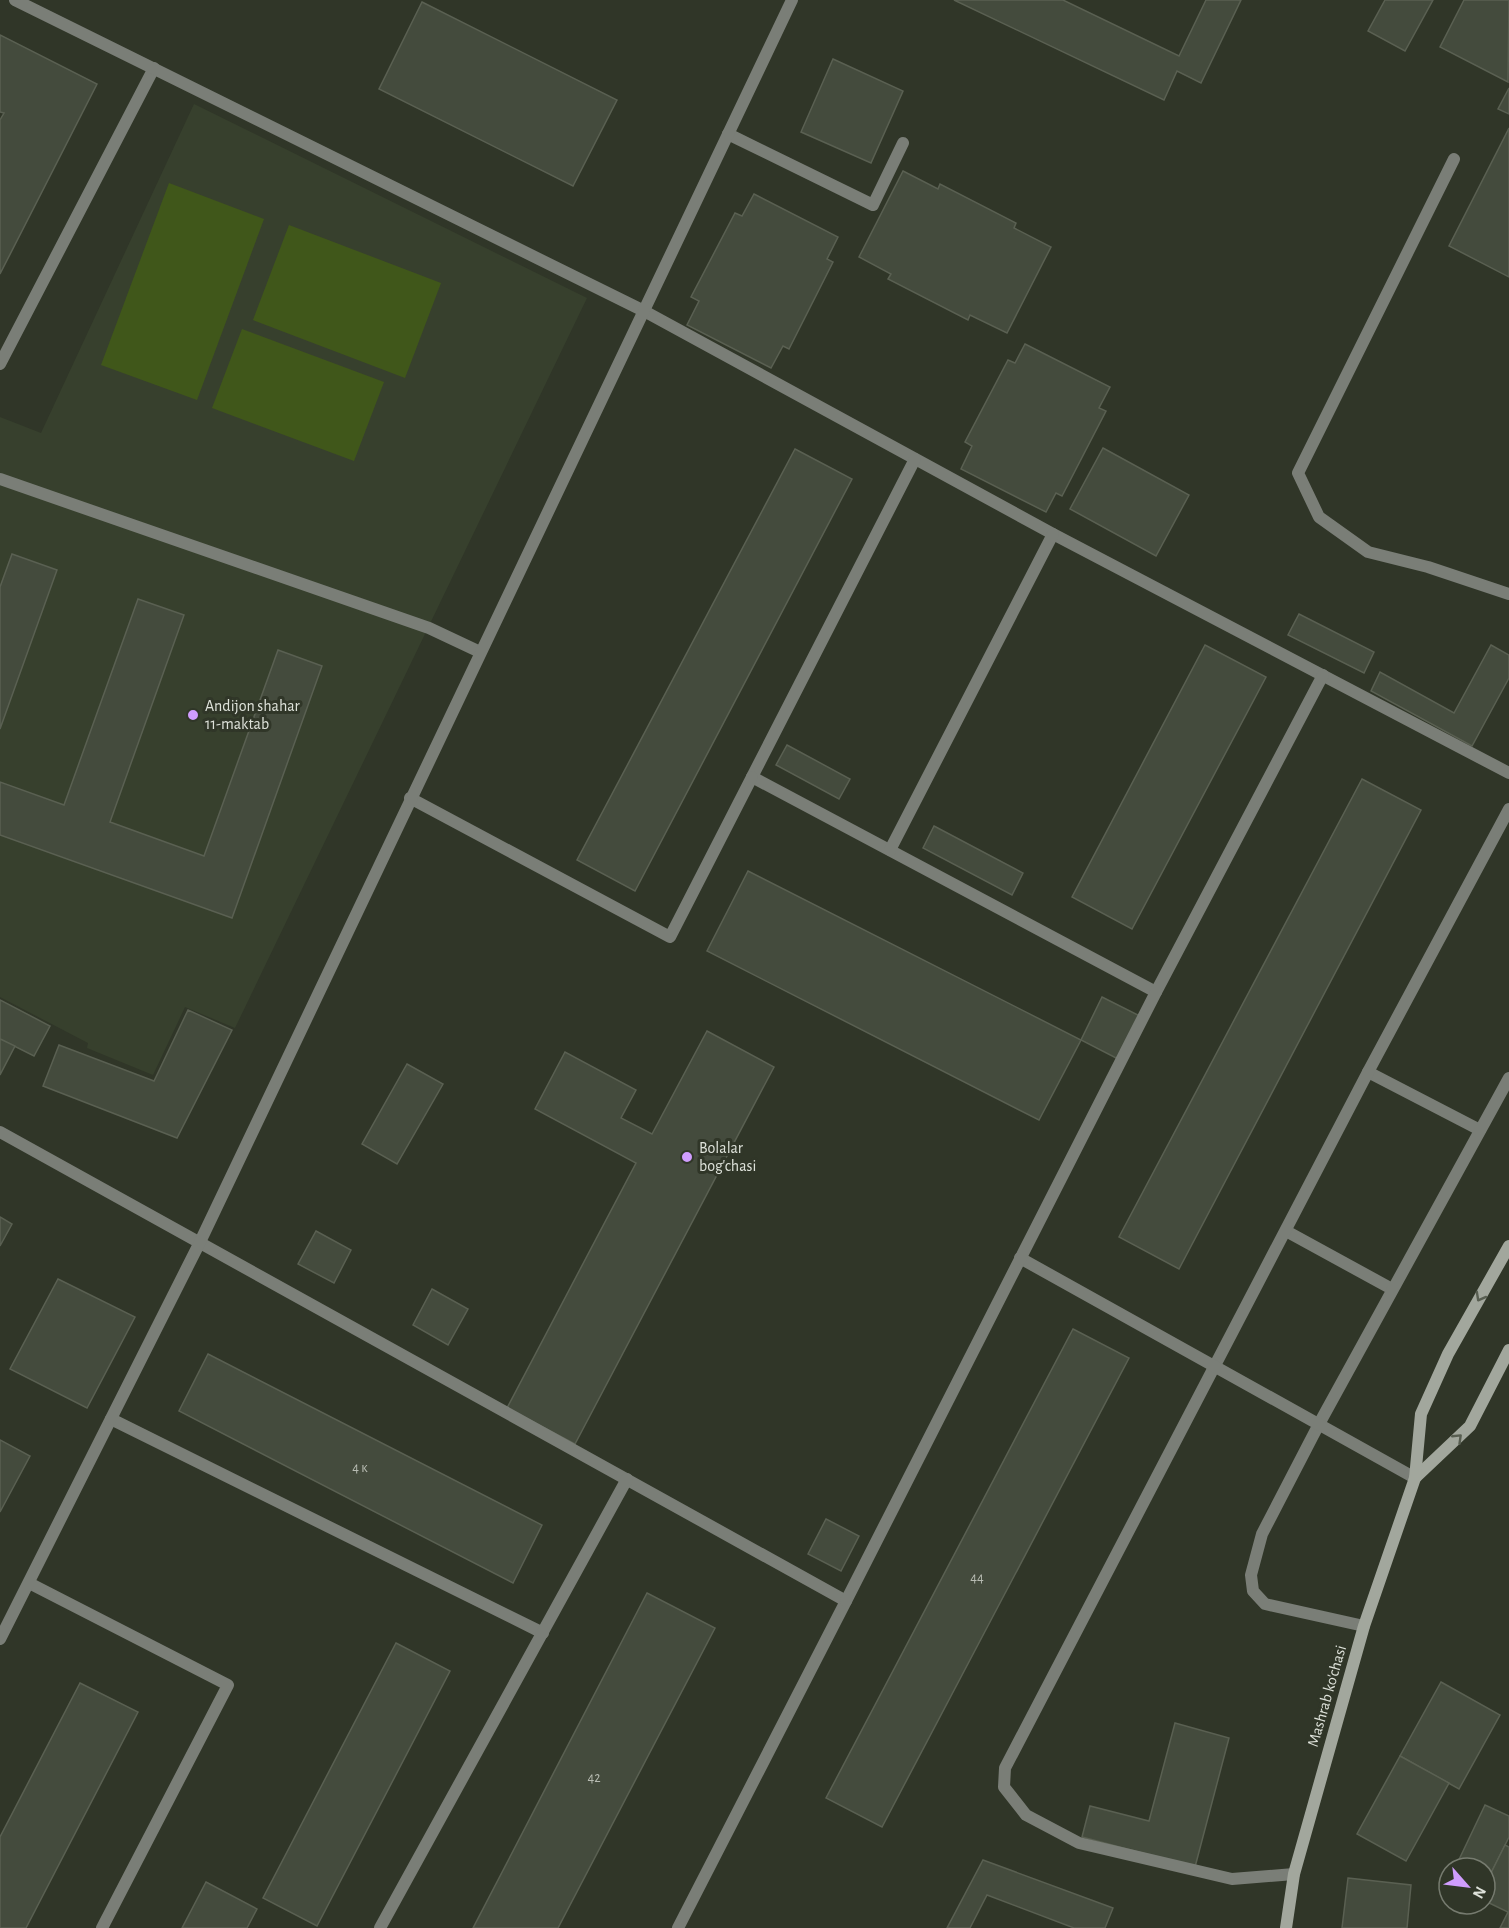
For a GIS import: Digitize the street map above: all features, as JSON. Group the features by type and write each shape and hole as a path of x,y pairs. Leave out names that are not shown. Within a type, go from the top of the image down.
{"main road":[{"name":"Mashrab ko'chasi","path":"1287,1928 1293,1874 1364,1626 1415,1478 1421,1414 1448,1354 1509,1246"},
{"name":"Mashrab ko'chasi","path":"1415,1478 1470,1426 1509,1350"}],"street":[{"path":"15,0 644,311 1053,534 1509,773"},
{"path":"0,1639 200,1242 792,0"},
{"path":"0,364 154,69"},
{"path":"728,134 873,206 903,143"},
{"path":"1454,159 1298,473 1319,517 1368,552 1428,567 1509,594"},
{"path":"410,798 670,937 915,459"},
{"path":"0,480 429,628 480,652"},
{"path":"890,850 1053,534"},
{"path":"678,1928 1156,992 1323,675"},
{"path":"752,777 1156,992"},
{"path":"1293,1874 1232,1879 1079,1843 1026,1815 1004,1787 1005,1768 1368,1072 1509,809"},
{"path":"1368,1072 1480,1130"},
{"path":"1364,1626 1265,1604 1253,1591 1251,1575 1262,1534 1319,1424 1509,1078"},
{"path":"0,1132 846,1601"},
{"path":"1286,1231 1392,1289"},
{"path":"1020,1258 1415,1478"},
{"path":"111,1419 543,1633"},
{"path":"380,1928 627,1479"},
{"path":"28,1583 228,1685 102,1928"}],"shaded area":[{"name":"Andijon shahar 11-maktab","path":"194,104 587,298 235,1028 185,1007 153,1075 87,1048 88,1043 0,997 0,417 41,433"}],"green space":[{"path":"169,183 264,219 197,400 101,365"},
{"path":"289,225 441,283 405,378 253,320"},
{"path":"242,329 384,382 354,461 212,408"}],"building":[{"path":"954,0 1063,0 1179,56 1206,0 1241,0 1201,83 1177,71 1164,100"},
{"path":"1385,0 1433,0 1405,51 1368,31"},
{"path":"1464,0 1509,0 1508,82 1440,47"},
{"path":"422,2 617,100 573,186 379,89"},
{"path":"0,35 97,84 0,274 0,120 4,113 0,112"},
{"path":"833,59 903,91 871,163 801,132"},
{"path":"1509,88 1509,114 1498,109"},
{"path":"1509,128 1509,277 1449,246"},
{"path":"903,171 938,189 940,184 1016,223 1014,228 1051,247 1007,333 970,315 968,320 888,279 891,274 859,257"},
{"path":"754,194 838,237 827,259 833,262 789,349 783,346 771,368 687,325 699,301 691,297 735,213 742,216"},
{"path":"1025,344 1110,387 1099,408 1106,411 1062,496 1056,493 1046,512 961,469 972,446 965,442 1008,360 1015,363"},
{"path":"1103,448 1189,495 1156,556 1070,509"},
{"path":"795,449 852,479 635,891 577,860"},
{"path":"12,554 57,570 0,729 0,587"},
{"path":"138,599 184,615 110,822 204,856 278,650 322,666 232,918 0,835 0,782 64,805"},
{"path":"1299,614 1374,652 1364,673 1288,635"},
{"path":"1205,645 1266,677 1132,929 1072,897"},
{"path":"1491,645 1509,655 1509,678 1472,746 1371,691 1380,672 1454,713"},
{"path":"787,745 850,779 839,799 776,765"},
{"path":"1362,779 1421,810 1179,1269 1119,1237"},
{"path":"934,826 1023,873 1012,895 923,848"},
{"path":"748,871 1081,1040 1039,1120 707,951"},
{"path":"1102,997 1140,1016 1118,1059 1081,1040"},
{"path":"0,1000 50,1026 34,1056 0,1039"},
{"path":"188,1010 232,1030 177,1138 43,1086 59,1045 154,1081"},
{"name":"Bolalar bog'chasi","path":"707,1031 774,1067 575,1444 507,1408 636,1163 535,1109 565,1052 636,1090 621,1118 652,1134"},
{"path":"0,1039 15,1046 0,1075"},
{"path":"407,1064 443,1084 397,1164 362,1144"},
{"path":"0,1217 12,1224 0,1246"},
{"path":"316,1231 351,1250 334,1283 298,1264"},
{"path":"58,1279 135,1317 87,1408 10,1369"},
{"path":"432,1289 468,1309 448,1345 413,1325"},
{"path":"1073,1329 1129,1358 882,1827 826,1798"},
{"path":"208,1354 542,1525 513,1583 179,1411"},
{"path":"0,1440 30,1456 0,1512"},
{"path":"826,1519 859,1536 841,1571 808,1554"},
{"path":"647,1593 715,1628 558,1928 473,1928"},
{"path":"396,1643 450,1671 317,1926 263,1898"},
{"path":"1441,1682 1500,1715 1459,1789 1400,1756"},
{"path":"80,1683 138,1712 26,1928 0,1928 0,1837"},
{"path":"1175,1723 1229,1738 1195,1867 1082,1837 1090,1806 1149,1821"},
{"path":"1400,1756 1449,1783 1406,1861 1357,1834"},
{"path":"1485,1805 1509,1816 1509,1837 1497,1861 1497,1856 1461,1856"},
{"path":"1505,1845 1509,1847 1509,1928 1500,1928 1508,1912 1497,1907 1497,1861"},
{"path":"983,1860 1113,1908 1105,1928 1074,1928 987,1895 970,1928 947,1928"},
{"path":"1348,1878 1411,1885 1407,1928 1342,1928"},
{"path":"206,1882 257,1909 247,1928 182,1928"}],"place":[{"name":"Andijon shahar 11-maktab","path":"193,715"},
{"name":"Bolalar bog'chasi","path":"687,1157"}]}
